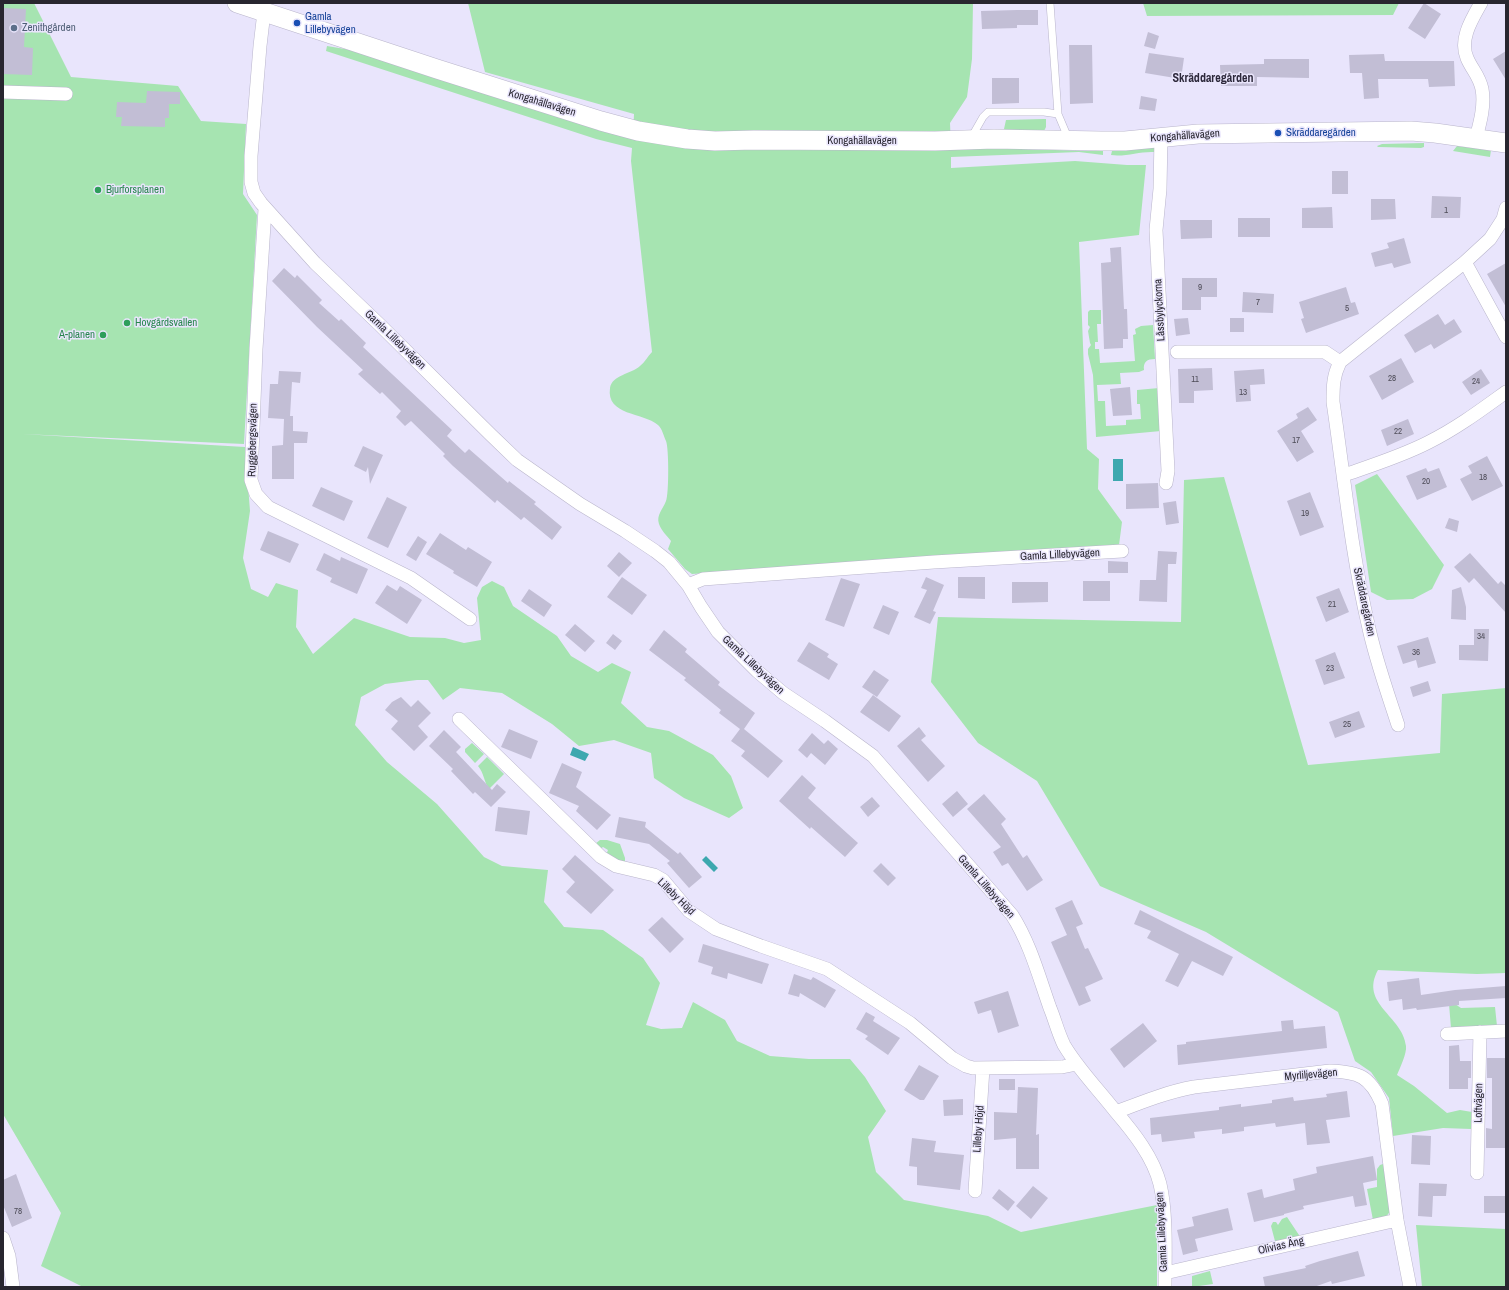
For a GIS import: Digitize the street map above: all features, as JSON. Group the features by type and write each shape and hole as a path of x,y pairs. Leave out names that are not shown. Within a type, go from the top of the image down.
{"street":[{"name":"Kongahällavägen","path":"237,3 601,121 638,131 687,139 715,141 1124,140 1198,134 1435,132 1506,143"},
{"path":"1476,138 1482,106 1482,89 1476,72 1464,49 1464,42 1467,30 1481,3"},
{"name":"Gamla Lillebyvägen","path":"264,12 254,113 251,182 254,193 265,209 315,263 518,460 580,504 625,531 669,562 688,585 701,608 718,632 762,675 783,693 873,756 1012,915 1020,927 1027,944 1064,1044 1077,1064 1142,1146 1160,1184 1164,1219 1165,1287"},
{"path":"3,92 66,94"},
{"name":"Låssbylyckorna","path":"1161,137 1160,189 1156,230 1168,471 1166,483"},
{"path":"1177,352 1325,352 1340,362 1465,262 1490,239 1503,219 1506,208"},
{"name":"Ruggebergsvägen","path":"265,209 256,349 251,480 256,494 268,507 411,578 470,619"},
{"path":"1465,262 1506,337"},
{"name":"Skräddaregården","path":"1340,362 1334,373 1333,402 1356,564 1367,623 1398,725"},
{"path":"1344,475 1390,459 1429,442 1463,422 1506,392"},
{"name":"Gamla Lillebyvägen","path":"688,585 703,579 934,562 1122,551"},
{"name":"Lilleby Höjd","path":"459,719 601,857 616,866 654,876 663,880 689,911 716,929 754,944 827,969 910,1023 952,1058 966,1066 973,1068 1062,1067 1077,1064"},
{"path":"1447,1034 1506,1031"},
{"name":"Loftvägen","path":"1477,1174 1480,1032"},
{"name":"Lilleby Höjd","path":"975,1190 983,1068"},
{"name":"Myrliljevägen","path":"1116,1112 1153,1098 1194,1087 1330,1072 1348,1072 1359,1075 1368,1081 1382,1104 1397,1220 1410,1287"},
{"name":"Olivias Äng","path":"1165,1273 1397,1220"},
{"path":"3,1238 9,1256 13,1287"}],"lane":[{"path":"1050,3 1058,114 1069,140"},
{"path":"970,140 983,117 988,112 1044,112 1058,114"}],"shaded area":[{"path":"3,3 34,3 71,77 178,86 201,121 246,124 243,194 257,215 244,444 22,434 245,447 250,511 243,558 251,589 268,597 276,583 298,590 296,627 313,654 354,618 410,637 445,638 464,643 481,640 477,598 482,587 492,581 504,587 513,606 557,636 571,656 598,672 612,663 631,672 621,703 647,727 669,731 713,755 731,776 743,808 729,818 684,798 654,778 651,753 614,740 579,746 552,724 502,693 460,688 443,700 428,680 385,684 361,697 355,725 387,762 437,804 484,857 502,866 548,870 544,902 564,927 603,930 643,958 660,983 646,1025 661,1029 682,1028 693,1002 725,1020 737,1041 770,1056 809,1059 850,1059 865,1077 886,1111 868,1137 876,1172 904,1200 988,1216 1021,1232 1157,1205 1157,1287 83,1287 41,1266 61,1213 3,1114"},
{"path":"468,3 973,3 972,59 967,97 950,123 951,147 1089,151 1103,149 1103,155 1079,152 951,157 951,168 1075,161 1146,165 1139,235 1079,242 1087,449 1099,459 1098,489 1122,522 1119,545 692,574 685,569 668,549 671,541 661,528 658,521 667,497 668,481 667,445 662,430 658,425 651,421 619,409 610,397 610,388 614,380 636,369 652,352 631,161 632,148 596,139 326,51 327,46 351,50 633,137 634,114 485,72"},
{"path":"1143,3 1399,3 1393,15 1147,16"},
{"path":"1046,119 1046,127 1044,131 1005,131 1004,129 1006,120"},
{"path":"1424,143 1424,147 1421,148 1377,146 1382,144"},
{"path":"1457,146 1491,150 1490,157 1453,151"},
{"path":"1155,147 1155,152 1111,155 1112,151"},
{"path":"1090,310 1101,310 1101,324 1097,324 1098,342 1095,342 1095,349 1099,349 1100,363 1135,361 1133,335 1136,334 1135,329 1141,326 1153,325 1155,359 1146,362 1144,365 1144,370 1139,372 1120,373 1121,384 1097,385 1098,401 1105,401 1106,426 1126,425 1126,420 1141,419 1140,404 1137,404 1137,390 1159,388 1161,431 1096,437 1093,375 1088,354 1088,349 1091,345 1088,331 1090,327 1088,325 1088,312"},
{"path":"1113,459 1123,459 1123,481 1113,481"},
{"path":"1377,474 1444,565 1432,589 1413,599 1387,600 1371,592 1355,485"},
{"path":"1224,477 1308,765 1440,753 1442,694 1506,688 1506,973 1477,974 1378,970 1374,982 1374,992 1378,1001 1398,1026 1406,1046 1397,1075 1414,1086 1447,1113 1460,1110 1472,1112 1473,1119 1471,1129 1443,1128 1393,1136 1389,1098 1371,1072 1355,1061 1338,1012 1206,932 1100,886 1037,781 978,743 931,682 938,617 1181,622 1184,480"},
{"path":"472,743 484,754 475,763 465,752 465,749"},
{"path":"573,747 589,754 585,761 570,755"},
{"path":"487,757 504,774 489,789 478,766"},
{"path":"600,840 607,840 620,844 625,858 625,865 606,855 608,850 603,847 600,849 595,844"},
{"path":"706,856 718,868 714,872 702,860"},
{"path":"1449,1004 1455,1004 1461,1008 1495,1007 1497,1026 1451,1028"},
{"path":"1386,1163 1391,1210 1386,1217 1373,1220 1367,1189 1377,1187 1377,1169 1380,1165"},
{"path":"1287,1217 1301,1238 1276,1245 1271,1226 1273,1222 1276,1222 1278,1225 1282,1219"},
{"path":"1416,1225 1506,1229 1506,1287 1422,1287"},
{"path":"1210,1271 1213,1284 1192,1287 1192,1276"}],"building":[{"path":"1424,3 1441,14 1425,39 1408,28"},
{"name":"Zenithgården","path":"3,8 26,9 24,47 33,48 32,75 3,74"},
{"path":"1038,10 1038,25 1017,25 1017,28 982,29 981,11"},
{"path":"1148,32 1159,36 1155,49 1144,46"},
{"path":"1069,45 1092,45 1093,103 1070,104"},
{"path":"1506,51 1506,80 1493,59"},
{"path":"1149,53 1184,58 1181,79 1145,73"},
{"path":"1384,54 1385,61 1454,61 1455,86 1429,87 1428,79 1378,79 1379,98 1364,99 1362,73 1350,73 1349,55"},
{"path":"1264,59 1309,59 1309,78 1257,77 1257,86 1221,86 1220,65 1264,64"},
{"path":"992,78 1019,78 1019,103 992,104"},
{"path":"147,91 180,92 180,104 169,104 169,118 165,118 165,127 121,126 122,117 116,117 117,102 146,103"},
{"path":"1141,96 1157,99 1155,111 1139,109"},
{"path":"1332,171 1348,171 1348,194 1332,194"},
{"path":"1432,196 1461,197 1460,218 1431,218"},
{"path":"1371,199 1395,199 1396,219 1371,220"},
{"path":"1332,207 1333,228 1302,228 1302,208"},
{"path":"1238,218 1270,218 1270,237 1238,237"},
{"path":"1180,220 1212,220 1212,238 1181,239"},
{"path":"1404,238 1411,263 1394,268 1392,263 1375,267 1371,253 1389,248 1387,243"},
{"path":"1121,247 1124,309 1127,309 1128,339 1123,339 1123,348 1104,349 1101,263 1111,262 1110,248"},
{"path":"1506,263 1506,307 1487,274"},
{"path":"284,268 295,278 297,275 322,300 319,303 339,321 341,319 366,343 363,347 452,430 447,436 465,453 469,449 508,483 509,481 536,502 534,504 562,527 552,540 524,517 521,520 497,500 495,503 453,466 443,456 445,454 411,421 405,426 396,417 401,411 382,392 380,394 358,374 363,370 317,327 272,281"},
{"path":"1182,278 1217,278 1217,297 1201,297 1201,310 1182,310"},
{"path":"1346,287 1351,303 1355,302 1359,314 1306,333 1301,319 1304,318 1299,302"},
{"path":"1243,292 1274,294 1273,313 1242,312"},
{"path":"1438,314 1445,325 1454,319 1462,332 1434,349 1431,344 1415,353 1404,335"},
{"path":"1188,318 1190,334 1176,336 1174,319"},
{"path":"1230,318 1244,318 1244,332 1230,332"},
{"path":"1401,358 1414,382 1382,400 1369,376"},
{"path":"1212,368 1213,390 1194,391 1194,403 1179,403 1178,369"},
{"path":"1264,369 1265,384 1250,385 1251,401 1236,402 1234,371"},
{"path":"1481,369 1490,383 1471,395 1462,382"},
{"path":"279,371 301,372 300,383 292,382 290,416 293,416 293,431 308,432 307,443 294,443 294,479 272,479 272,446 283,445 284,419 268,418 270,384 278,384"},
{"path":"1130,387 1132,415 1113,416 1110,389"},
{"path":"1308,407 1317,420 1301,431 1314,452 1297,462 1277,431 1298,418 1296,414"},
{"path":"1408,419 1414,434 1387,446 1381,430"},
{"path":"363,446 383,455 370,484 368,467 366,472 354,466"},
{"path":"1487,456 1503,486 1472,501 1460,479 1472,473 1468,466"},
{"path":"1426,468 1428,472 1439,468 1447,487 1417,500 1406,476"},
{"path":"1158,483 1159,508 1126,509 1126,484"},
{"path":"321,487 353,501 344,521 312,506"},
{"path":"1310,492 1324,527 1300,536 1287,501"},
{"path":"387,497 407,507 388,548 367,538"},
{"path":"1176,501 1179,523 1166,525 1163,503"},
{"path":"1449,518 1459,521 1457,532 1445,528"},
{"path":"268,531 299,544 290,563 260,550"},
{"path":"440,533 466,550 468,547 492,562 477,587 453,573 454,571 426,554"},
{"path":"418,536 427,542 416,561 406,555"},
{"path":"1158,551 1177,552 1176,564 1168,564 1167,602 1139,601 1140,580 1156,580"},
{"path":"619,552 632,563 619,577 607,566"},
{"path":"324,553 340,561 341,557 368,569 357,594 330,582 332,578 316,570"},
{"path":"1470,553 1498,584 1501,581 1506,586 1506,613 1474,578 1469,583 1454,567"},
{"path":"1108,561 1128,562 1128,573 1108,573"},
{"path":"622,577 647,595 632,615 607,597"},
{"path":"926,577 944,585 933,611 936,612 930,624 914,617 927,590 921,588"},
{"path":"958,577 985,577 985,599 958,598"},
{"path":"841,578 860,584 844,627 825,620"},
{"path":"1083,581 1110,581 1110,601 1083,601"},
{"path":"1012,582 1048,582 1048,602 1012,603"},
{"path":"387,585 397,591 400,586 422,600 407,624 375,603"},
{"path":"1461,587 1466,607 1466,620 1451,619 1452,590"},
{"path":"1339,588 1349,612 1326,622 1316,597"},
{"path":"529,589 552,605 544,617 521,601"},
{"path":"883,605 899,612 889,635 873,628"},
{"path":"575,624 595,641 585,652 565,635"},
{"path":"1474,629 1489,629 1488,661 1459,660 1459,645 1474,645"},
{"path":"664,630 687,649 685,652 720,682 718,685 755,713 744,729 783,761 768,778 741,756 745,751 731,741 740,729 719,713 721,710 684,680 686,678 649,650"},
{"path":"613,634 622,641 615,650 606,643"},
{"path":"1428,637 1436,663 1418,668 1416,660 1403,664 1397,646"},
{"path":"809,642 829,654 827,657 838,664 829,680 797,661"},
{"path":"1335,652 1345,678 1324,685 1315,660"},
{"path":"874,670 889,680 877,697 862,687"},
{"path":"1428,681 1431,691 1413,697 1410,687"},
{"path":"873,695 901,716 889,732 860,712"},
{"path":"401,697 411,707 418,700 431,713 418,726 428,737 414,751 391,729 398,721 385,710 392,702"},
{"path":"1359,711 1365,727 1335,738 1329,722"},
{"path":"919,727 926,736 921,740 945,766 928,782 897,746"},
{"path":"509,729 538,741 531,759 501,747"},
{"path":"444,730 461,747 456,752 492,790 497,784 506,792 491,807 475,792 473,794 451,771 453,769 429,746"},
{"path":"812,733 824,744 828,740 838,749 825,765 811,753 807,758 798,750"},
{"path":"562,763 582,772 576,787 611,815 597,830 576,811 579,806 549,793"},
{"path":"802,775 816,788 808,798 858,843 845,857 811,827 810,829 779,801"},
{"path":"957,791 968,804 953,817 942,804"},
{"path":"984,794 1006,819 1001,824 1023,858 1027,855 1043,880 1027,891 1008,863 1002,866 993,852 1001,847 967,809"},
{"path":"872,797 880,806 868,817 860,807"},
{"path":"498,807 530,811 527,835 495,831"},
{"path":"619,817 646,822 645,827 678,854 680,852 702,877 689,888 667,863 670,861 649,844 615,837"},
{"path":"575,855 614,890 591,914 566,892 575,882 562,869"},
{"path":"881,863 896,878 888,886 873,871"},
{"path":"1072,900 1083,924 1076,927 1085,949 1088,948 1103,979 1085,987 1091,1001 1079,1006 1051,942 1067,935 1055,908"},
{"path":"1140,910 1233,957 1223,976 1192,961 1178,987 1165,981 1179,954 1147,938 1151,931 1134,924"},
{"path":"662,917 684,939 670,953 648,930"},
{"path":"703,944 769,964 762,984 728,973 727,979 711,974 713,967 698,962"},
{"path":"794,974 811,980 813,977 836,990 825,1008 800,993 799,997 788,994"},
{"path":"1419,978 1421,995 1455,990 1506,986 1506,998 1459,1001 1459,1005 1417,1010 1416,1008 1403,1010 1402,999 1389,1001 1387,982"},
{"path":"1008,991 1019,1026 998,1033 991,1010 978,1014 974,1002"},
{"path":"866,1012 875,1017 873,1021 900,1038 888,1055 865,1039 868,1036 856,1029"},
{"path":"1293,1020 1294,1029 1325,1026 1327,1048 1178,1065 1177,1045 1186,1044 1186,1042 1282,1031 1281,1021"},
{"path":"1143,1023 1157,1041 1124,1068 1110,1049"},
{"path":"1459,1045 1460,1061 1471,1061 1471,1078 1468,1078 1468,1089 1449,1089 1449,1046"},
{"path":"1487,1058 1506,1058 1506,1148 1486,1148 1486,1128 1492,1129 1492,1078 1487,1078"},
{"path":"919,1065 939,1076 924,1100 920,1100 904,1090"},
{"path":"999,1079 1015,1079 1015,1090 999,1090"},
{"path":"1018,1087 1038,1088 1036,1135 1039,1134 1039,1169 1016,1169 1016,1138 994,1140 994,1112 1017,1113"},
{"path":"1347,1091 1350,1117 1326,1120 1330,1143 1307,1145 1305,1123 1276,1127 1275,1123 1244,1127 1244,1131 1222,1134 1222,1129 1194,1132 1195,1138 1162,1142 1161,1134 1151,1135 1150,1118 1219,1110 1219,1107 1241,1104 1241,1107 1272,1103 1272,1100 1293,1097 1294,1101 1327,1097 1326,1094"},
{"path":"963,1099 963,1115 944,1116 943,1100"},
{"path":"1412,1135 1431,1136 1430,1165 1411,1164"},
{"path":"912,1138 936,1141 934,1152 964,1155 960,1190 917,1185 917,1167 909,1166"},
{"path":"1373,1156 1377,1180 1363,1183 1367,1205 1355,1207 1353,1196 1303,1206 1304,1209 1254,1222 1247,1193 1262,1189 1264,1198 1295,1190 1293,1179 1317,1173 1316,1167"},
{"path":"16,1174 32,1218 12,1227 3,1205 3,1180"},
{"path":"1419,1183 1447,1184 1446,1196 1433,1196 1432,1217 1418,1216"},
{"path":"1033,1186 1048,1198 1031,1219 1016,1206"},
{"path":"999,1189 1015,1202 1008,1211 992,1198"},
{"path":"1484,1196 1506,1196 1506,1213 1484,1213"},
{"path":"1228,1208 1233,1230 1195,1239 1198,1251 1183,1255 1177,1230 1194,1226 1192,1217"},
{"path":"1358,1251 1365,1276 1332,1284 1331,1281 1314,1287 1265,1287 1263,1277 1306,1268 1305,1266 1320,1261"}],"place":[{"name":"Gamla Lillebyvägen","path":"297,23"},
{"name":"Zenithgården","path":"14,28"},
{"name":"Skräddaregården","path":"1278,133"},
{"name":"Bjurforsplanen","path":"98,190"},
{"name":"Hovgårdsvallen","path":"127,323"},
{"name":"A-planen","path":"103,335"}],"district":[{"name":"Skräddaregården","path":"1213,79"}]}
